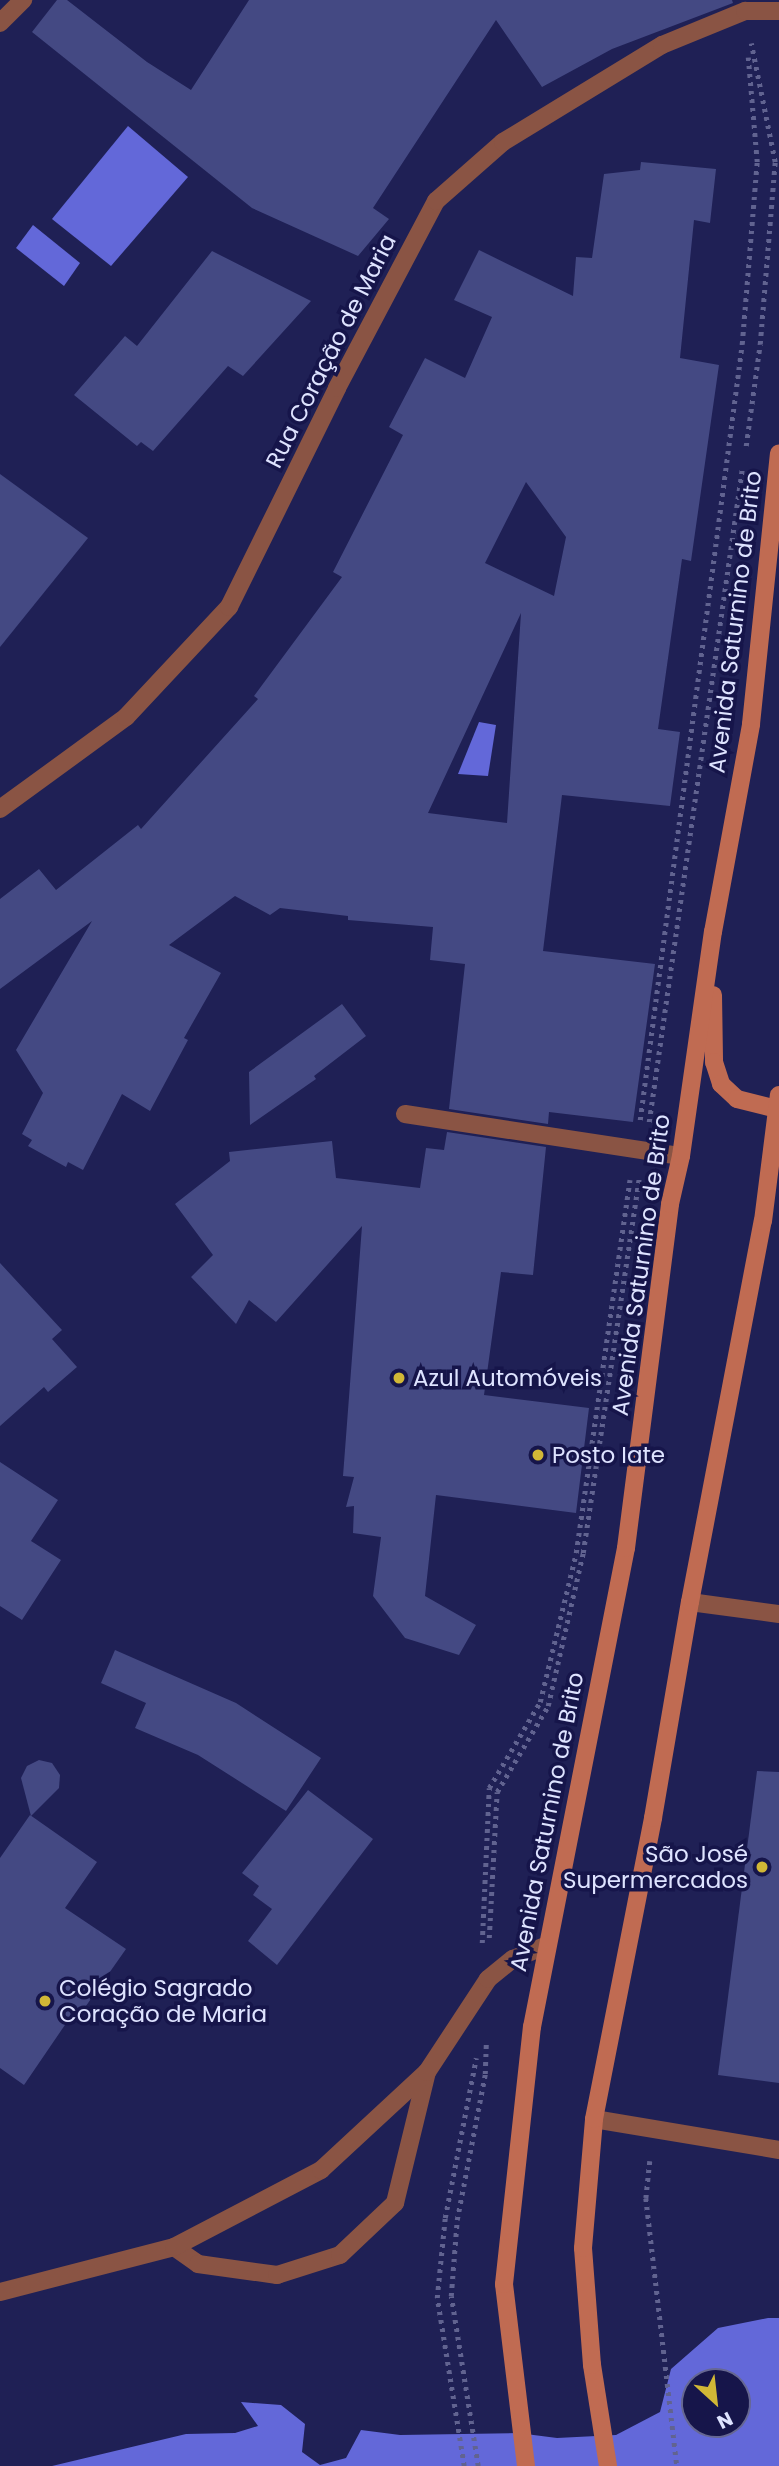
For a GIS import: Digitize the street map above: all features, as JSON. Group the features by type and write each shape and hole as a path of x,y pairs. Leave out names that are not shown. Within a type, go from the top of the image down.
{"main road":[{"name":"Avenida Saturnino de Brito","path":"526,2466 504,2284 532,2027 626,1548 670,1204 681,1156 713,932 751,724 779,453"},
{"path":"607,2466 592,2365 583,2248 594,2119 653,1818 690,1602 763,1221 778,1104 737,1099 721,1084 714,1062 713,932"}],"street":[{"path":"0,23 23,0"},
{"name":"Rua Coração de Maria","path":"0,809 126,717 229,607 337,388 436,201 514,135 662,45 745,11 779,11"},
{"path":"405,1114 681,1156"},
{"path":"690,1602 779,1614"},
{"path":"0,2292 174,2247 321,2170 427,2072 488,1979 513,1959 546,1945"},
{"path":"174,2247 198,2263 277,2275 340,2255 395,2203 427,2072"},
{"path":"594,2119 779,2150"}],"path":[{"path":"745,11 775,162 760,344 745,453"},
{"path":"488,1979 497,1792 542,1720 551,1693 583,1553 634,1202 742,344 757,162 748,57"},
{"path":"482,1950 489,1788 540,1702 576,1553 626,1200 640,1150 743,467"},
{"path":"478,2466 451,2296 457,2220 485,2074 486,2033"},
{"path":"464,2466 437,2298 445,2218 475,2074 476,2050"},
{"path":"652,2129 646,2198 664,2374 677,2466"}],"shaded area":[{"path":"128,126 188,177 111,266 52,219"},
{"path":"33,225 80,263 64,286 16,248"},
{"path":"479,722 496,725 488,776 458,774"},
{"path":"779,2318 779,2466 52,2466 186,2434 235,2433 258,2426 241,2402 281,2405 305,2424 302,2452 320,2465 346,2458 361,2430 400,2435 518,2433 557,2438 616,2435 660,2412 671,2369 718,2328"}],"building":[{"path":"57,0 67,0 147,62 191,90 249,0 732,0 733,3 612,49 542,87 496,20 373,208 389,219 358,256 252,208 32,32"},
{"path":"641,162 716,169 710,223 694,220 680,358 719,365 691,561 682,559 658,729 680,732 670,806 562,795 543,951 655,964 633,1122 549,1112 548,1124 449,1109 465,964 430,960 433,927 348,920 348,916 280,908 270,915 235,896 169,945 221,973 184,1038 188,1040 150,1111 122,1094 83,1170 68,1162 66,1167 28,1146 32,1140 22,1134 43,1093 16,1050 92,921 0,989 0,899 39,869 56,890 138,825 141,829 258,699 254,696 342,577 333,572 403,435 389,427 425,358 465,378 492,317 454,300 479,250 573,296 576,257 592,258 604,174 640,170","holes":["526,482 566,537 554,596 485,563","521,613 507,823 428,813"]},
{"path":"212,251 311,301 243,376 228,366 153,451 141,442 137,446 74,395 125,336 137,346"},
{"path":"0,474 88,538 0,647"},
{"path":"342,1004 366,1036 314,1076 316,1079 250,1125 249,1072"},
{"path":"447,1132 546,1147 533,1275 501,1272 484,1395 589,1408 576,1513 436,1495 425,1596 476,1625 459,1655 405,1638 373,1596 381,1537 353,1533 354,1506 346,1507 354,1477 343,1476 362,1226 276,1322 249,1300 236,1324 191,1277 213,1255 175,1204 230,1161 229,1152 332,1141 336,1178 420,1188 426,1148 444,1150"},
{"path":"0,1263 62,1330 52,1339 77,1367 48,1392 44,1387 0,1426"},
{"path":"0,1462 58,1500 31,1541 61,1560 22,1620 0,1606"},
{"path":"115,1650 236,1703 321,1758 286,1811 198,1755 135,1728 146,1703 101,1683"},
{"path":"39,1760 52,1763 60,1775 59,1788 31,1816 21,1778 27,1766"},
{"name":"São José Supermercados","path":"757,1771 779,1772 779,2083 718,2075"},
{"path":"308,1790 373,1839 277,1965 248,1941 272,1909 253,1895 259,1886 242,1873"},
{"path":"30,1815 97,1862 65,1908 126,1949 74,2023 69,2019 24,2085 0,2068 0,1858"}],"place":[{"name":"Azul Automóveis","path":"399,1378"},
{"name":"Posto Iate","path":"538,1455"},
{"name":"São José Supermercados","path":"762,1867"},
{"name":"Colégio Sagrado Coração de Maria","path":"45,2001"}]}
